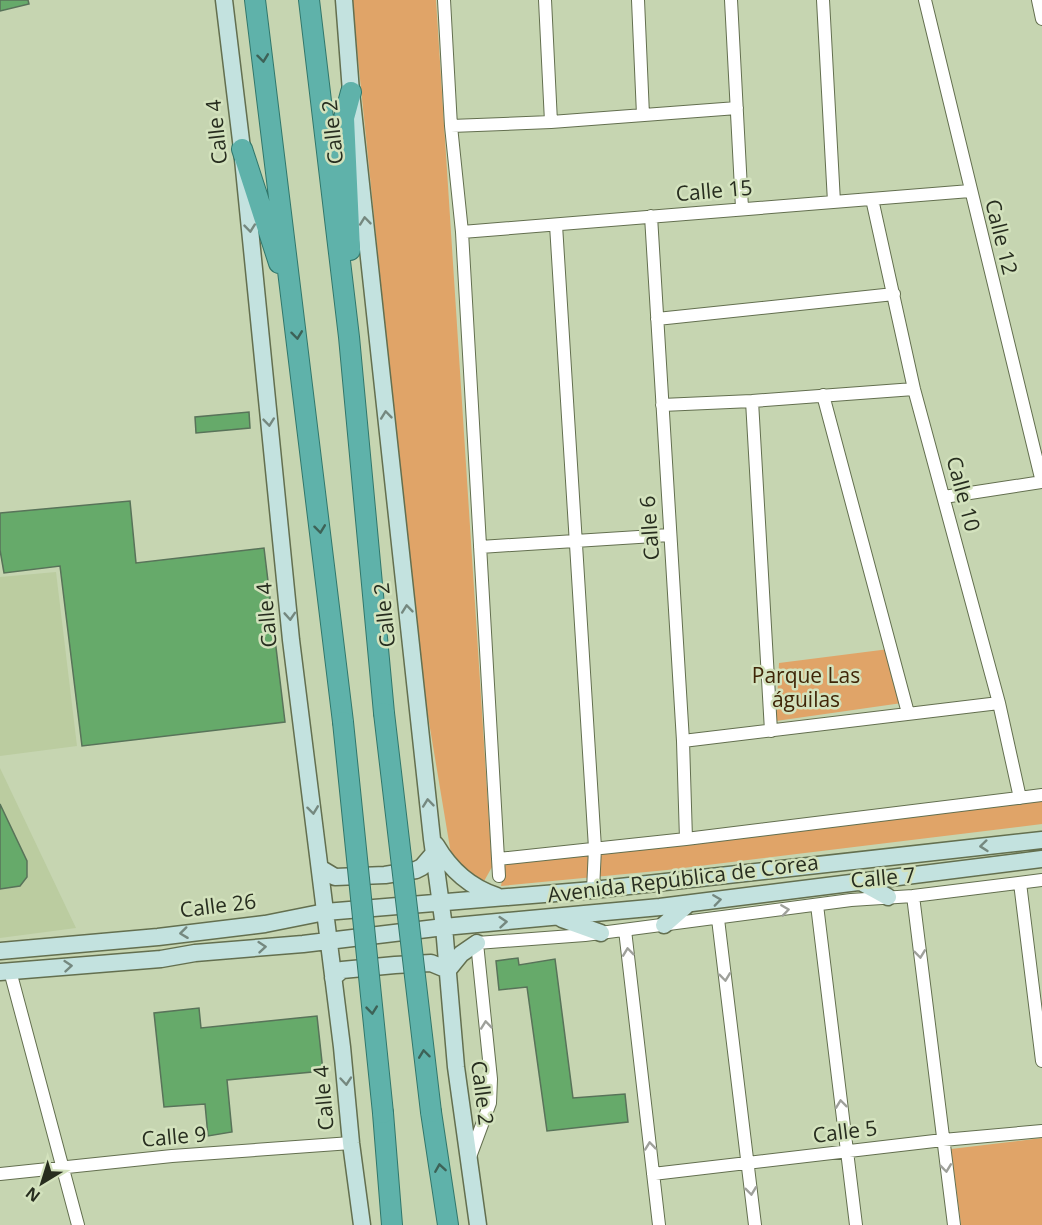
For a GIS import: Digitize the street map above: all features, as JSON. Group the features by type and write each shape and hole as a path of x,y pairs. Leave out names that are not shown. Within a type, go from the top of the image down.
{"highway":[{"path":"255,0 343,722 383,1113 392,1225"},
{"path":"309,0 349,337 384,713 431,1112 448,1225"},
{"path":"349,337 351,261 344,118 351,92"},
{"path":"242,149 294,307"}],"main road":[{"name":"Calle 4","path":"224,0 242,149 291,640 362,1225"},
{"name":"Calle 2","path":"344,0 351,92 444,927 456,1067 477,1225"},
{"name":"Avenida República de Corea","path":"441,902 593,890 1042,840"},
{"path":"320,868 335,877 385,875 416,870 422,867 434,846 455,872 482,891 504,898"},
{"name":"Avenida República de Corea","path":"328,940 688,904 1042,859"},
{"path":"859,881 888,897"},
{"name":"Calle 26","path":"0,951 182,934 265,924 325,912 441,902"},
{"path":"664,925 688,904"},
{"path":"556,917 602,933"},
{"name":"Calle 26","path":"5,972 161,959 195,953 328,940"},
{"path":"333,978 342,970 384,966 431,963 448,969 460,954 477,942"}],"street":[{"path":"444,0 451,126 462,232 499,876"},
{"path":"545,0 551,122"},
{"path":"638,0 643,115"},
{"path":"732,0 742,208"},
{"path":"823,0 834,202"},
{"name":"Calle 12","path":"925,0 1042,482"},
{"path":"1038,0 1042,19"},
{"path":"451,126 551,122 737,108"},
{"name":"Calle 15","path":"462,232 970,191"},
{"name":"Calle 10","path":"872,199 914,389 999,703 1020,798"},
{"name":"Calle 6","path":"651,216 683,741 686,839"},
{"path":"556,225 595,848 593,890"},
{"path":"657,319 894,294"},
{"path":"662,405 914,389"},
{"path":"823,395 908,713"},
{"path":"752,401 771,731"},
{"path":"944,497 1042,482"},
{"path":"480,548 670,535"},
{"path":"683,741 999,703"},
{"name":"Avenida República de Corea","path":"498,859 686,839 1042,795"},
{"name":"Calle 7","path":"477,942 517,941 602,933 851,900 913,896 1042,880"},
{"path":"1020,883 1042,1061"},
{"path":"913,896 954,1225"},
{"path":"817,905 856,1225"},
{"path":"718,919 755,1225"},
{"path":"625,930 659,1225"},
{"path":"468,1163 490,1103 492,1079 477,942"},
{"path":"5,972 78,1225"},
{"name":"Calle 5","path":"653,1174 748,1165 943,1140 1042,1131"},
{"name":"Calle 9","path":"0,1174 172,1156 351,1143"}],"shaded area":[{"path":"56,572 77,746 0,756 0,577"},
{"path":"0,768 76,928 0,938"}],"green space":[{"path":"352,0 436,0 492,867 483,883 453,866 420,668"},
{"name":"Parque Las águilas","path":"889,649 902,703 776,721 779,663"},
{"path":"1042,801 1042,824 667,870 501,886 505,864"},
{"path":"1042,1138 1042,1225 961,1225 951,1149"}],"building":[{"path":"0,0 28,0 29,4 0,11"},
{"path":"249,412 250,428 196,433 195,417"},
{"path":"130,501 136,563 264,548 285,722 82,746 60,566 4,573 0,550 0,513"},
{"path":"0,804 27,861 27,877 20,886 0,889"},
{"path":"518,958 519,965 555,959 573,1098 625,1094 628,1122 547,1131 527,987 499,990 496,961"},
{"path":"199,1008 201,1028 317,1016 323,1071 227,1080 232,1132 208,1136 205,1104 164,1107 154,1013"}]}
